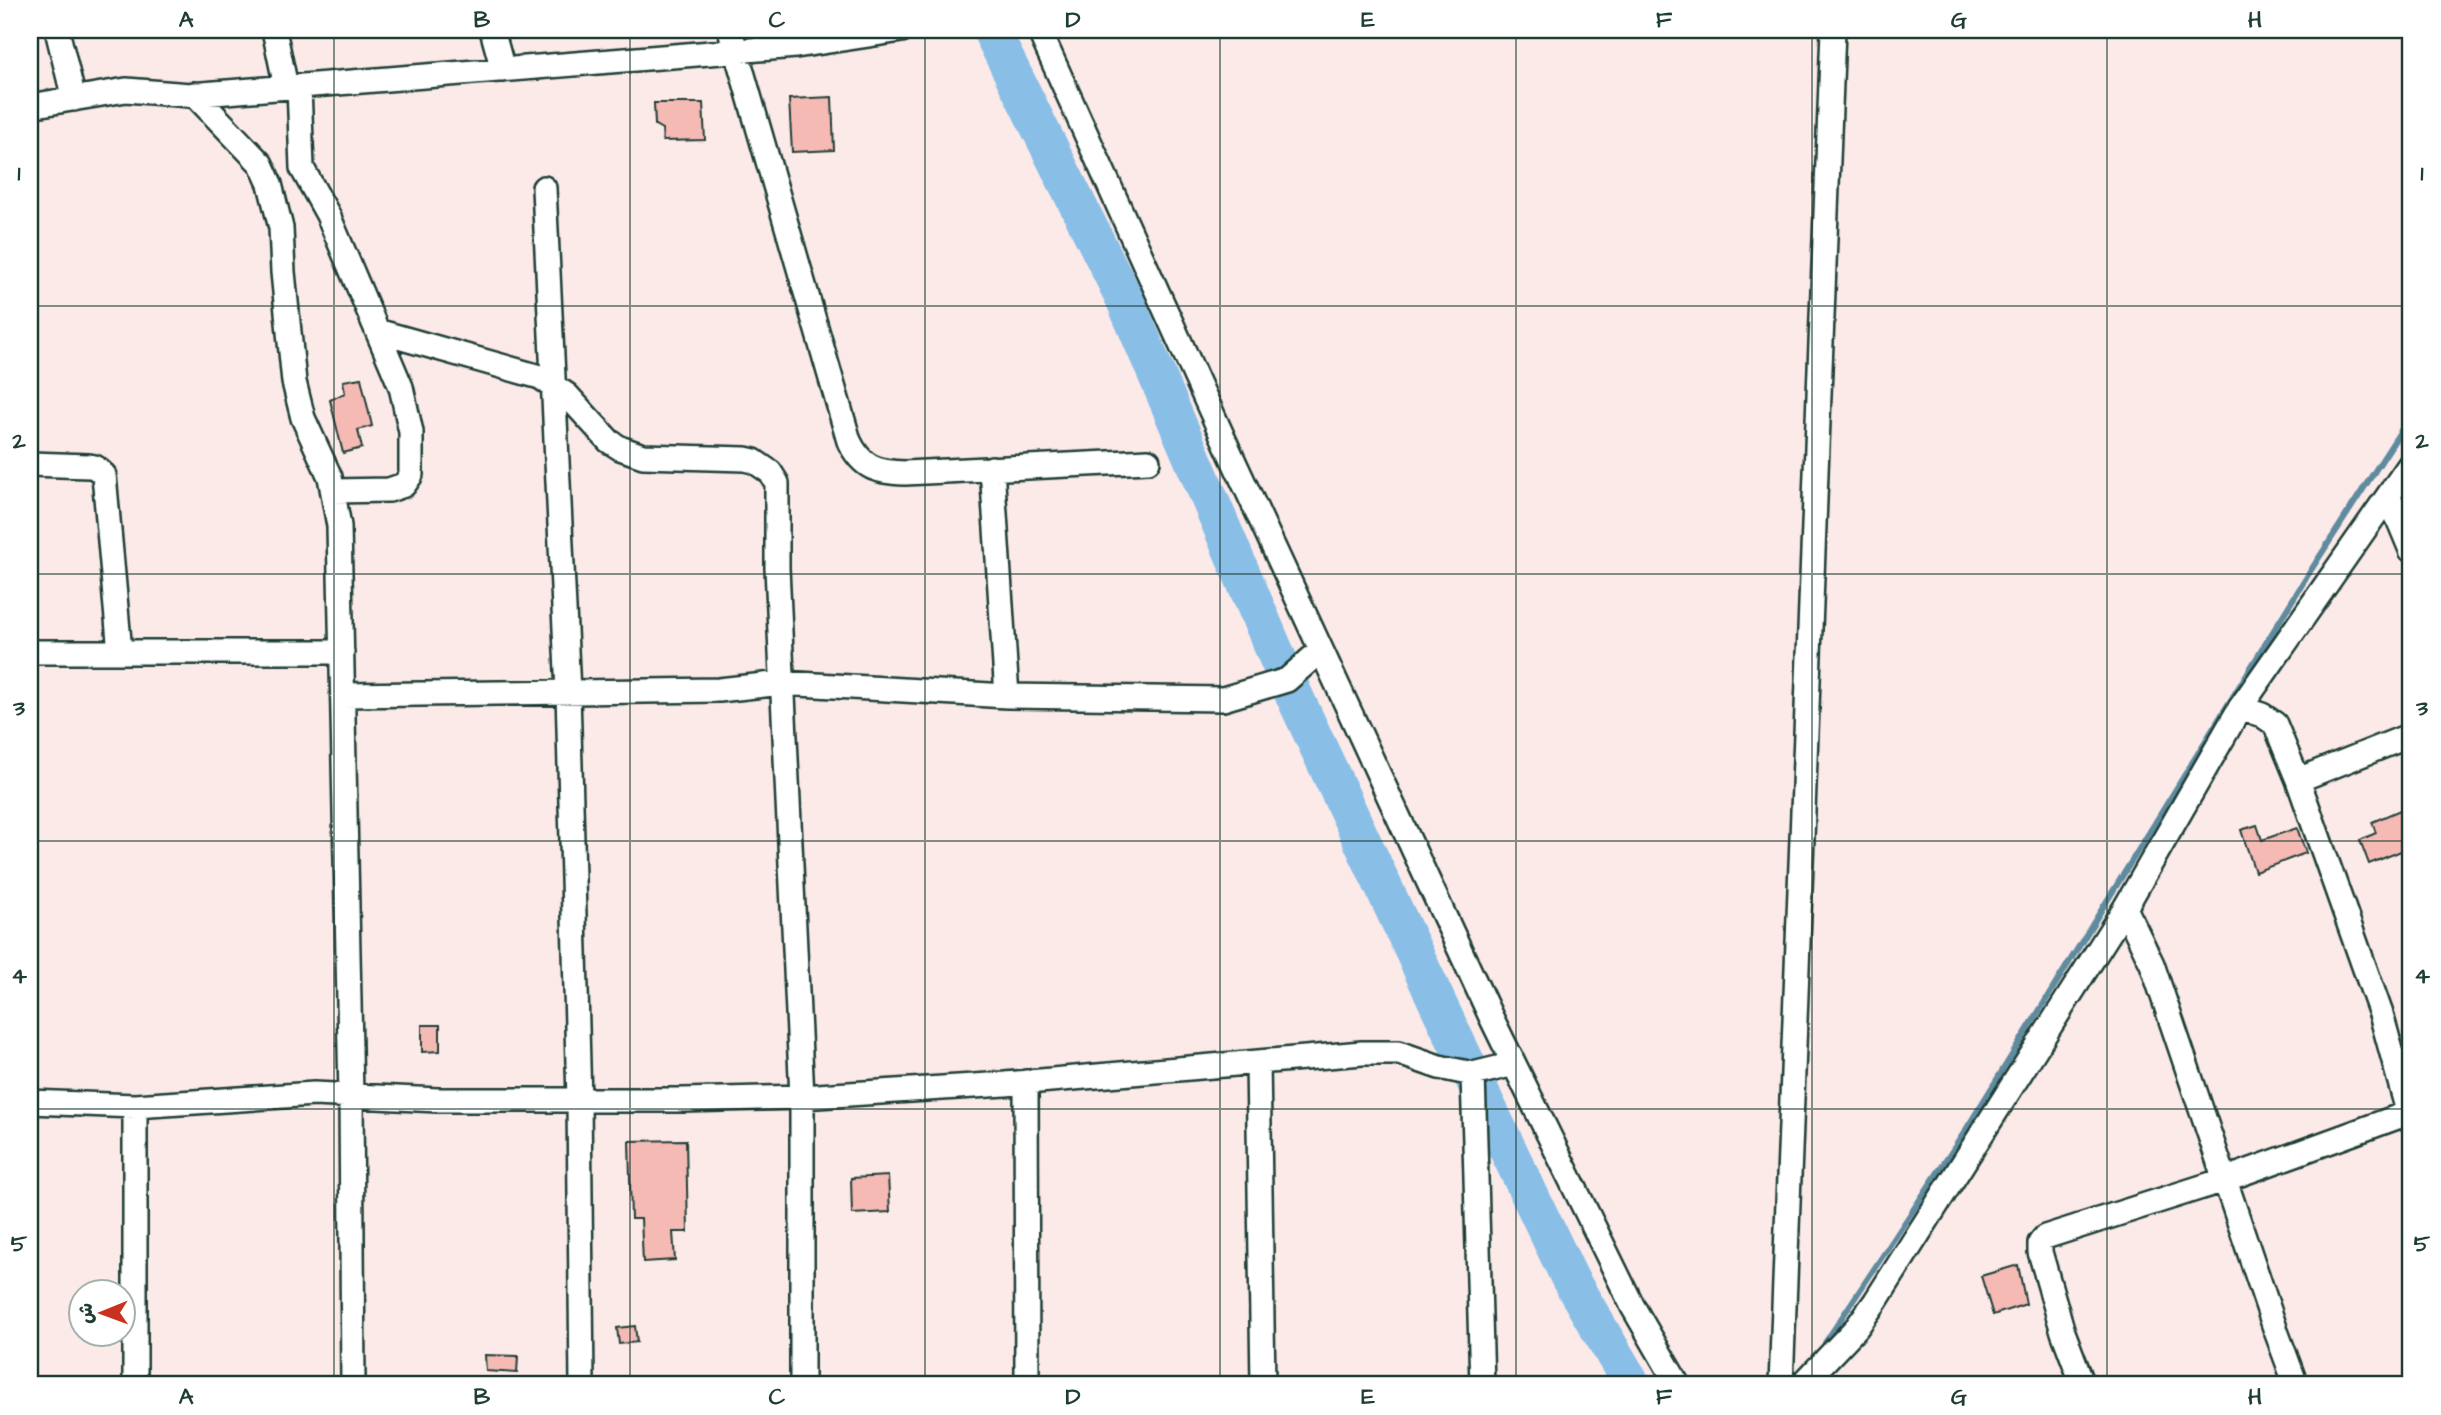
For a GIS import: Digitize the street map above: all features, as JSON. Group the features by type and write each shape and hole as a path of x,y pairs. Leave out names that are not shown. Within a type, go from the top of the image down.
{"street":[{"path":"57,30 74,99"},
{"path":"274,30 293,86 302,168 320,197 401,387 411,432 411,475 404,485 396,489 333,491"},
{"path":"492,30 503,69"},
{"path":"30,106 127,90 172,95 194,94 503,69 733,40 842,40 902,30"},
{"path":"1039,30 1421,869 1633,1307 1678,1385"},
{"path":"1781,1385 1817,392 1833,30"},
{"path":"733,40 854,451 870,467 882,472 1148,461"},
{"path":"194,94 261,164 271,184 281,228 294,382 303,418 321,455 333,491 339,526 351,1096 353,1385"},
{"path":"544,188 568,692 579,1101 582,1385"},
{"path":"377,331 525,372 552,384 580,408 609,441 631,452 643,456 745,459 754,461 770,472 777,483 777,568 802,1097 802,1385"},
{"path":"1802,1385 1857,1327 1875,1301 2125,908 2240,708 2411,463"},
{"path":"30,464 89,466 95,467 104,475 120,652"},
{"path":"992,468 1007,696"},
{"path":"2389,497 2411,550"},
{"path":"344,695 719,690 782,683 1007,696 1223,699 1287,680 1321,650"},
{"path":"30,652 342,652"},
{"path":"2083,1385 2063,1332 2039,1252 2040,1243 2045,1237 2224,1180 2410,1116 2381,1014 2298,780 2274,724 2262,715 2240,708"},
{"path":"2298,780 2411,735"},
{"path":"2125,908 2152,964 2296,1385"},
{"path":"30,1102 135,1106 314,1094 438,1100 579,1101 802,1097 1026,1082 1362,1053 1399,1053 1439,1067 1473,1074 1514,1064"},
{"path":"1258,1062 1263,1385"},
{"path":"1473,1074 1482,1385"},
{"path":"1026,1082 1027,1385"},
{"path":"135,1106 135,1385"}],"building":[{"path":"832,97 834,150 792,152 789,99"},
{"path":"654,103 703,103 705,140 663,141 662,129 655,125"},
{"path":"361,378 372,426 358,430 362,448 343,453 330,400 345,393 343,381"},
{"path":"2400,810 2411,838 2411,847 2369,864 2360,840 2376,833 2372,822"},
{"path":"2257,825 2262,840 2297,828 2306,853 2255,872 2241,830"},
{"path":"422,1025 440,1025 440,1051 422,1052"},
{"path":"686,1140 688,1232 673,1232 675,1260 643,1262 641,1219 631,1219 629,1141"},
{"path":"888,1176 890,1212 852,1214 851,1178"},
{"path":"2018,1265 2026,1304 1993,1315 1981,1276"},
{"path":"635,1326 637,1342 619,1344 617,1328"},
{"path":"485,1355 518,1356 517,1373 486,1371"}],"waterway":[{"path":"991,30 1124,298 1287,680 1439,1006 1570,1279 1632,1385"},
{"path":"1825,1343 1962,1136 2311,570 2411,415"}]}
